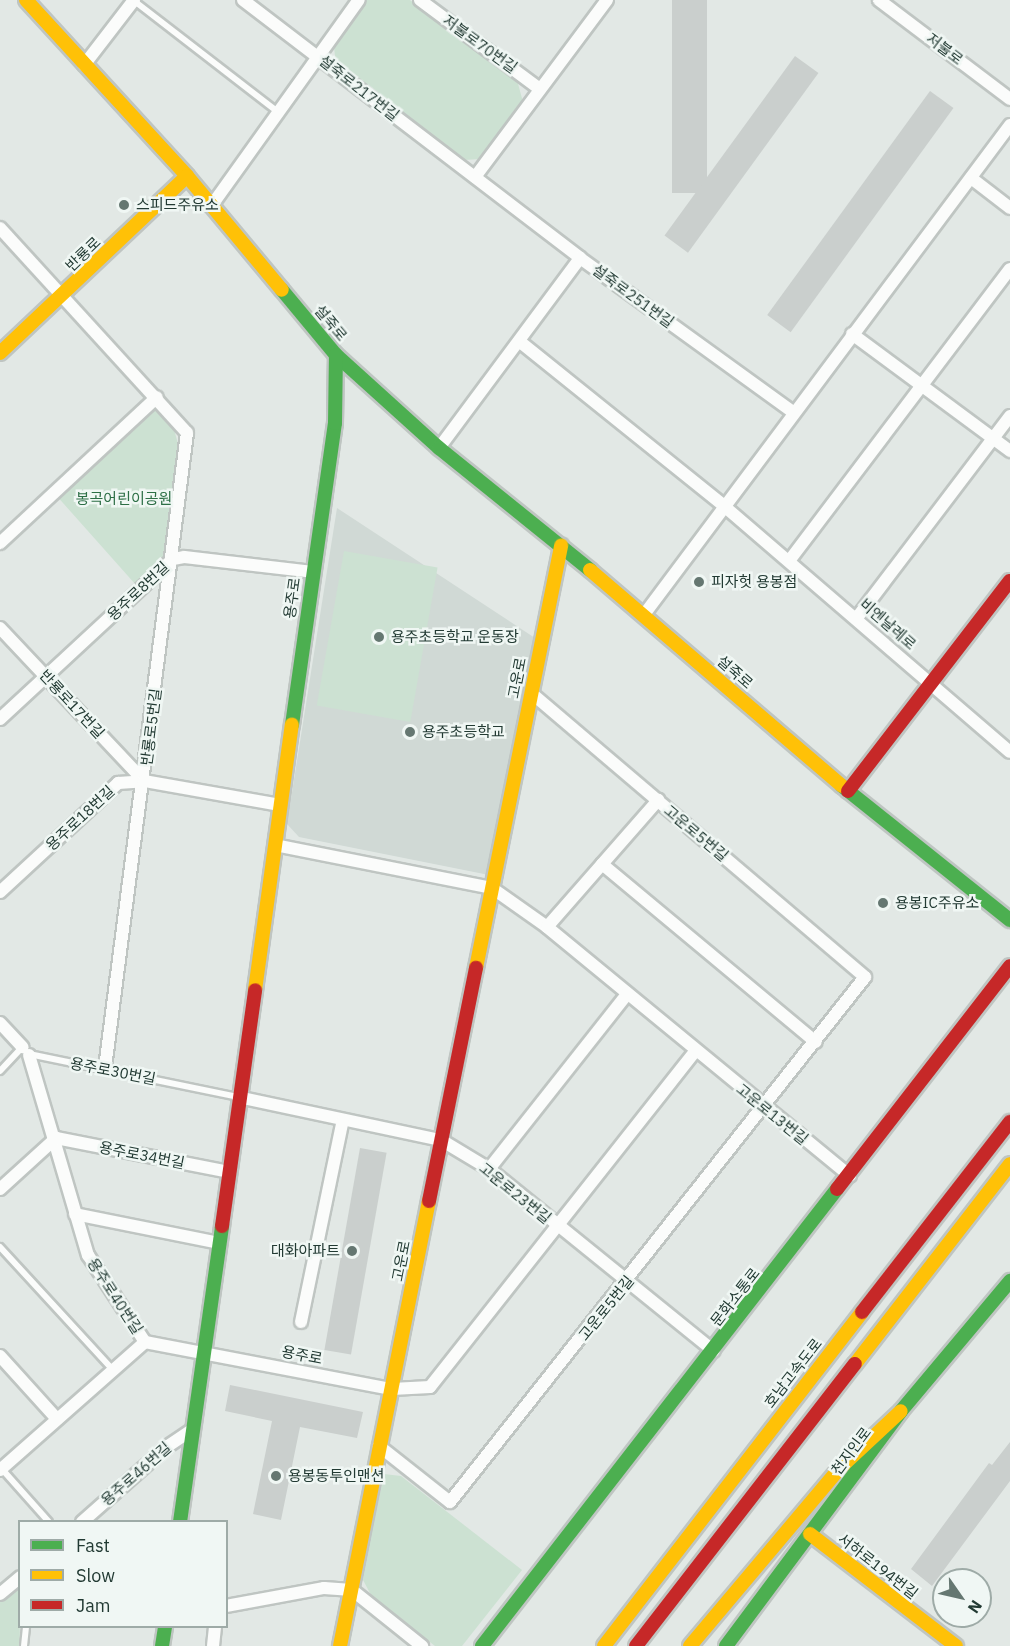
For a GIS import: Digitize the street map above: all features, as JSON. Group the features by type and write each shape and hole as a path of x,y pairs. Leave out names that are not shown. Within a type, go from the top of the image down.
{"main road":[{"name":"설죽로","path":"26,0 187,176 336,355 439,448 561,545 848,791 1010,920"},
{"name":"반룡로","path":"0,353 63,296 187,176"},
{"name":"용주로","path":"180,1520 206,1353 238,1098 335,423 336,355"},
{"name":"고운로","path":"340,1646 561,545"},
{"path":"848,791 1010,581"},
{"name":"문화소통로","path":"482,1646 850,1176 1010,966"},
{"name":"호남고속도로","path":"604,1646 1010,1122"},
{"path":"636,1646 1010,1164"},
{"name":"천지인로","path":"726,1646 901,1412 1010,1281"},
{"path":"690,1646 840,1468 901,1412"},
{"name":"서하로194번길","path":"810,1534 956,1646"},
{"path":"162,1646 165,1628"}],"street":[{"path":"84,65 133,0"},
{"name":"설죽로217번길","path":"243,0 475,177"},
{"path":"212,205 359,0"},
{"name":"저불로70번길","path":"420,0 540,89"},
{"name":"저불로","path":"879,0 1010,99"},
{"path":"475,177 602,2"},
{"path":"643,616 793,412 1010,125"},
{"name":"설죽로251번길","path":"475,177 580,258 793,412"},
{"path":"971,178 1010,208"},
{"name":"반룡로5번길","path":"0,228 157,397 187,433 188,442 173,559 105,1068"},
{"path":"439,448 580,258"},
{"path":"519,341 789,561 1010,268"},
{"path":"852,334 1010,451"},
{"path":"0,543 157,397"},
{"path":"856,619 1010,416"},
{"name":"용주로8번길","path":"0,718 173,559 184,556 313,572"},
{"name":"비엔날레로","path":"789,561 1010,752"},
{"name":"반룡로17번길","path":"0,628 144,781"},
{"name":"고운로5번길","path":"379,1446 450,1502 816,1042 865,977 531,693"},
{"name":"용주로18번길","path":"0,892 118,783 144,781 280,806"},
{"name":"고운로5번길","path":"602,864 658,801"},
{"path":"275,846 492,888"},
{"path":"547,927 602,864 816,1042"},
{"name":"고운로13번길","path":"492,888 547,927 695,1051 850,1176"},
{"path":"489,1169 627,994"},
{"path":"0,1023 26,1051 56,1138 75,1214 219,1243"},
{"name":"고운로23번길","path":"392,1389 430,1387 695,1051"},
{"path":"238,1098 441,1140"},
{"path":"301,1322 343,1120"},
{"path":"0,1189 56,1138"},
{"name":"용주로34번길","path":"56,1138 229,1172"},
{"name":"고운로23번길","path":"441,1140 489,1169 557,1227 714,1351"},
{"name":"용주로40번길","path":"75,1214 88,1255 145,1342 206,1353"},
{"name":"용주로40번길","path":"1,1469 145,1342"},
{"name":"용주로","path":"206,1353 392,1389"},
{"path":"0,1356 57,1419"},
{"name":"용주로46번길","path":"83,1520 168,1446 193,1430"},
{"path":"0,1594 18,1579"},
{"path":"228,1606 324,1588 352,1590 422,1646"},
{"path":"213,1646 215,1628"}],"lane":[{"path":"133,0 279,112"},
{"path":"0,1071 26,1051"},
{"name":"용주로30번길","path":"26,1051 238,1098"},
{"path":"0,1247 113,1371"},
{"name":"용주로40번길","path":"1,1469 48,1520"},
{"path":"24,1646 26,1628"}],"shaded area":[{"name":"용주초등학교","path":"337,508 538,640 489,875 299,837 287,824"}],"green space":[{"path":"367,0 410,0 517,80 523,102 480,159 464,160 336,65 334,47"},
{"name":"봉곡어린이공원","path":"155,405 173,426 179,447 167,558 136,585 55,494"},
{"name":"용주초등학교 운동장","path":"344,551 438,567 410,722 317,706"},
{"path":"384,1474 401,1476 522,1570 462,1646 435,1646 372,1597 362,1578"},
{"path":"18,1583 20,1646 0,1646 0,1599"}],"building":[{"path":"672,0 707,0 707,193 672,193"},
{"path":"795,56 818,73 688,253 665,236"},
{"path":"930,91 953,108 791,332 767,315"},
{"name":"대화아파트","path":"360,1148 387,1153 351,1355 324,1350"},
{"name":"용봉동투인맨션","path":"230,1385 363,1412 357,1438 300,1427 281,1520 253,1514 272,1421 225,1411"},
{"path":"1010,1442 1010,1481 945,1568 932,1568 932,1586 911,1569 989,1463 992,1465"}],"traffic: fast":[{"path":"282,290 336,355 439,448 590,570"},
{"path":"292,725 335,423 336,355"},
{"path":"842,786 1010,920"},
{"path":"482,1646 837,1189"},
{"path":"180,1520 222,1226"},
{"path":"726,1646 901,1411 1010,1281"},
{"path":"162,1646 165,1628"}],"traffic: slow":[{"path":"26,0 187,176 282,290"},
{"path":"0,353 187,176"},
{"path":"476,968 561,545"},
{"path":"590,570 842,786"},
{"path":"255,990 292,725"},
{"path":"855,1364 1010,1164"},
{"path":"340,1646 429,1201"},
{"path":"604,1646 862,1312"},
{"path":"690,1646 840,1468 901,1411"},
{"path":"810,1534 956,1646"}],"traffic: jam":[{"path":"848,791 1010,581"},
{"path":"837,1189 1010,966"},
{"path":"429,1201 476,968"},
{"path":"222,1226 255,990"},
{"path":"862,1312 1010,1122"},
{"path":"636,1646 855,1364"}],"place":[{"name":"스피드주유소","path":"124,205"},
{"name":"피자헛 용봉점","path":"699,582"},
{"name":"용주초등학교 운동장","path":"379,637"},
{"name":"용주초등학교","path":"410,732"},
{"name":"용봉IC주유소","path":"883,903"},
{"name":"대화아파트","path":"352,1251"},
{"name":"용봉동투인맨션","path":"276,1476"}]}
